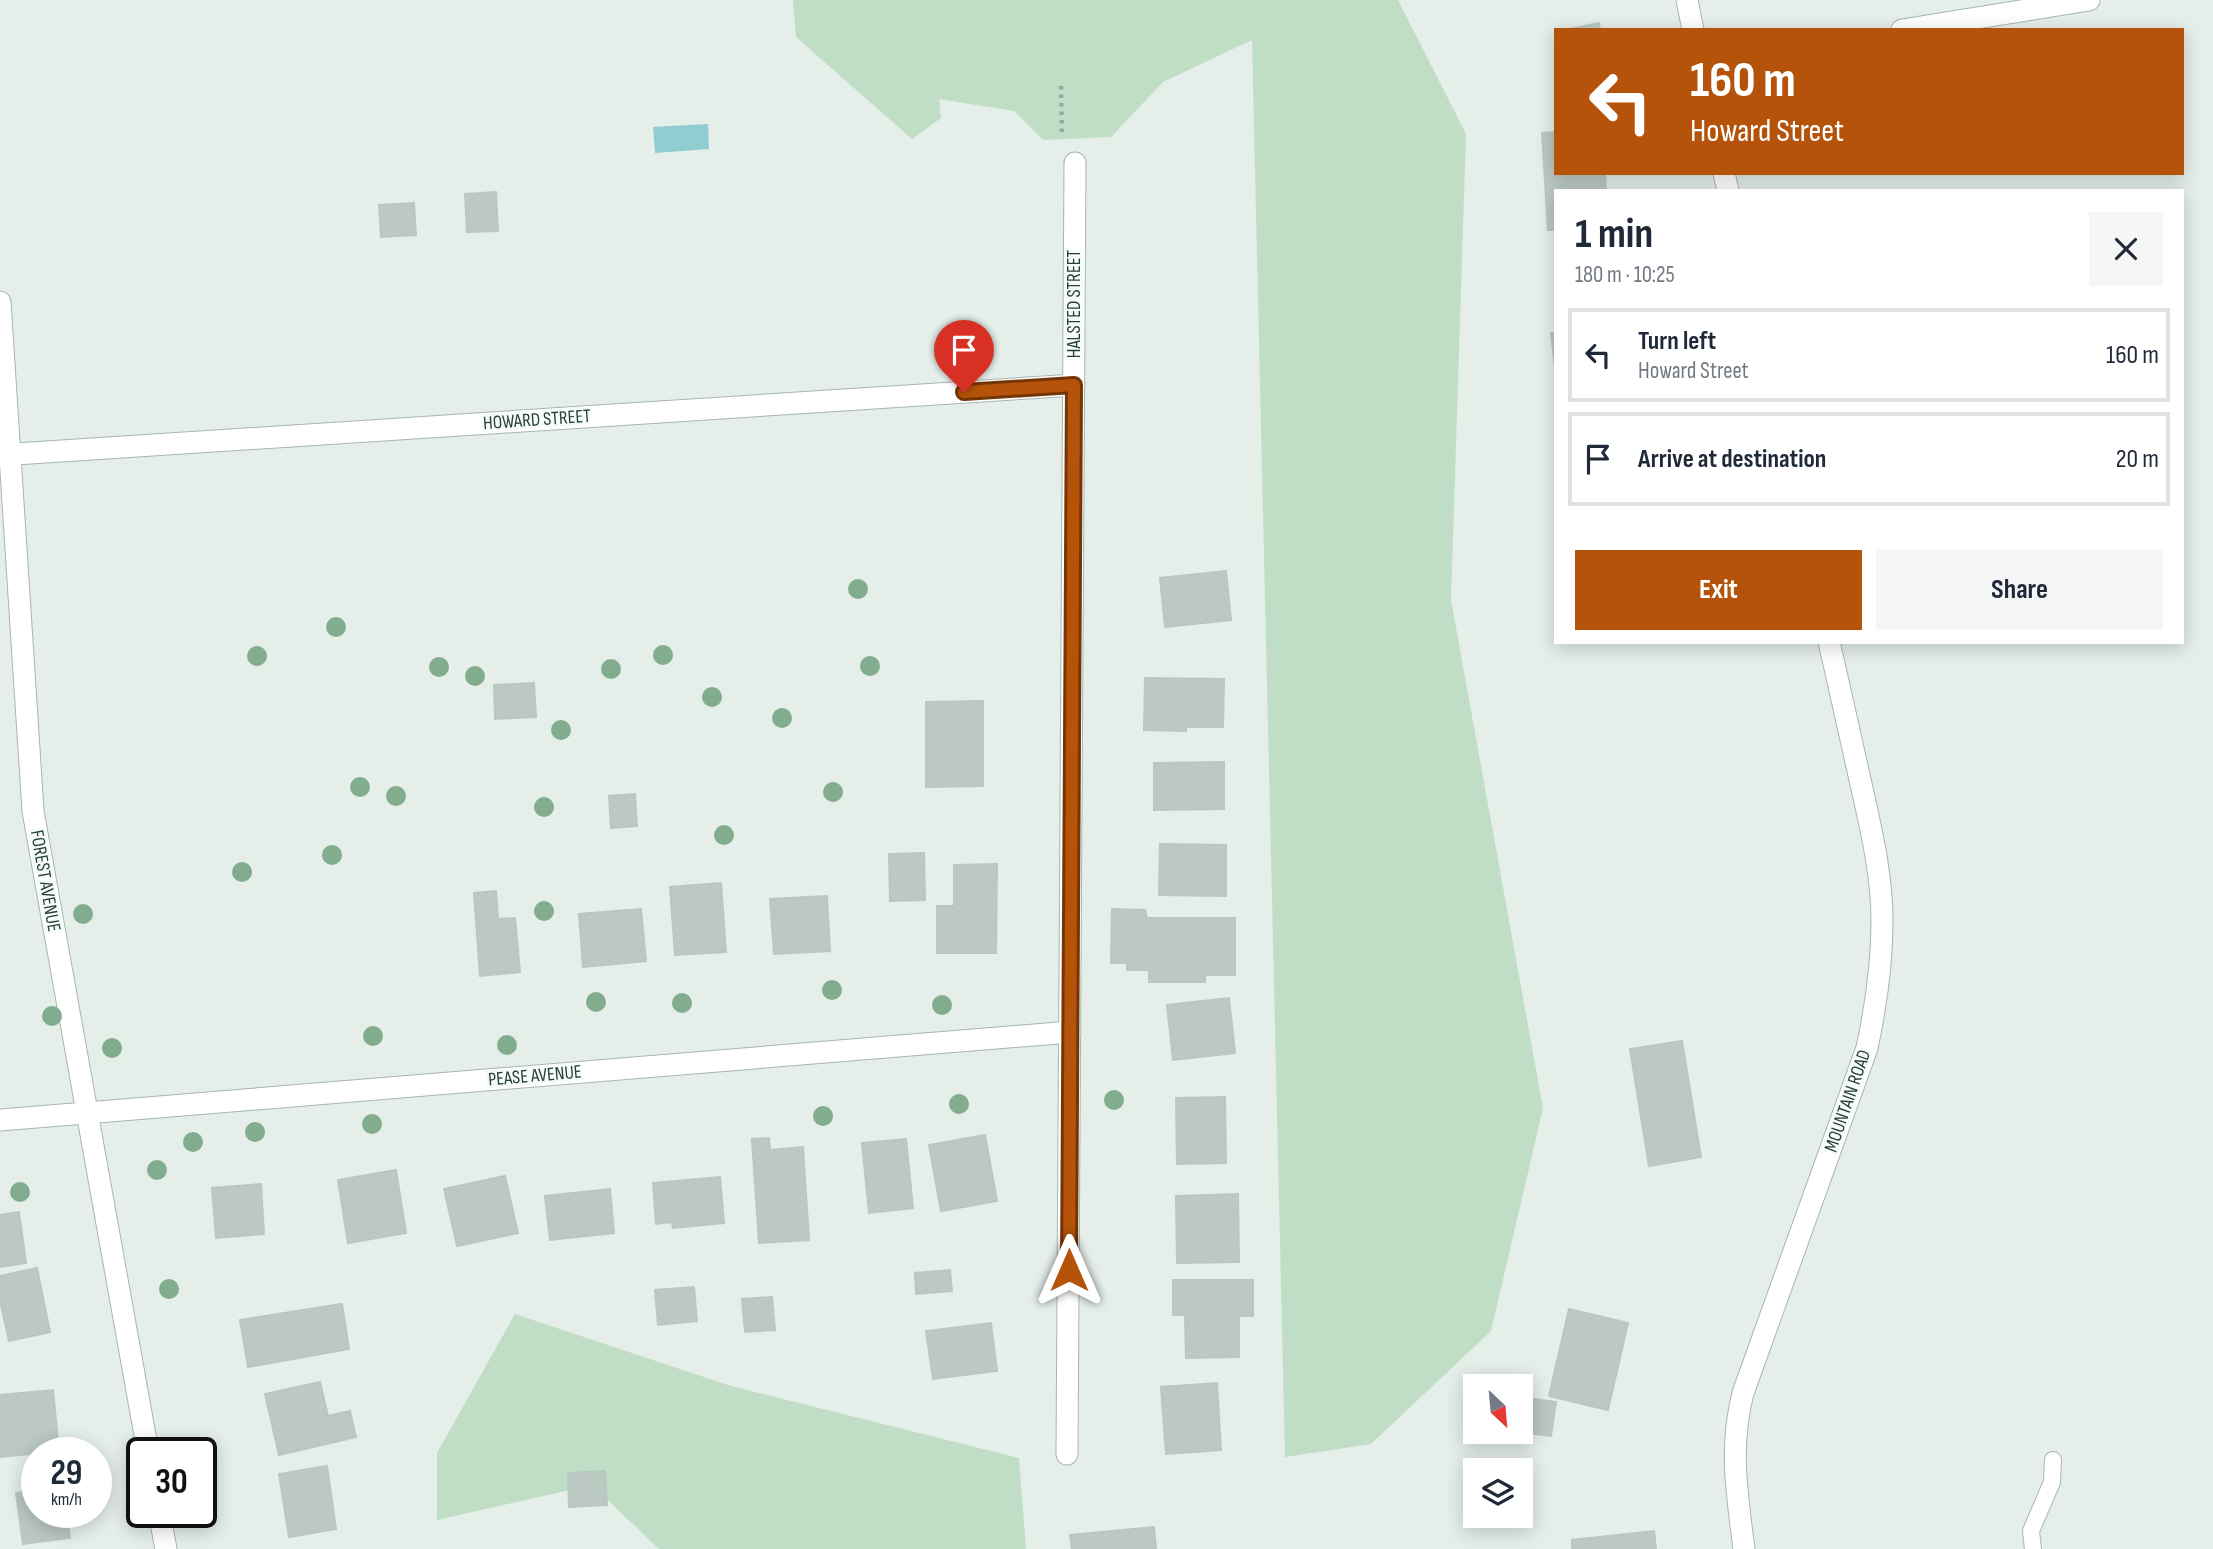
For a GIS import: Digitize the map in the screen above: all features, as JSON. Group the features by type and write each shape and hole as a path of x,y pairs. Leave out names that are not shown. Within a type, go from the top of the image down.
{"street":[{"path":"1687,0 1693,28"},
{"path":"1914,28 2089,0"},
{"name":"HALSTED STREET","path":"1068,1454 1075,163"},
{"name":"FOREST AVENUE","path":"0,302 5,455 33,811 145,1437"},
{"name":"HOWARD STREET","path":"5,455 1074,385"},
{"name":"MOUNTAIN ROAD","path":"1744,1549 1734,1456 1735,1430 1741,1402 1863,1059 1876,1005 1881,960 1882,919 1875,849 1829,644"},
{"name":"PEASE AVENUE","path":"0,1120 1070,1032"},
{"path":"162,1528 166,1549"}],"lane":[{"path":"2033,1549 2031,1531 2052,1482 2053,1460"}],"path":[{"path":"1061,86 1062,139 1075,163"}],"green space":[{"path":"793,0 1398,0 1466,134 1451,600 1543,1108 1491,1331 1371,1444 1285,1457 1252,40 1163,82 1111,137 1043,140 1014,111 939,99 941,118 912,139 796,37"},
{"path":"515,1314 731,1386 1019,1458 1026,1549 659,1549 592,1485 437,1520 437,1453"}],"water":[{"path":"708,124 709,149 655,153 653,127"}],"building":[{"path":"1599,23 1600,28 1575,28"},
{"path":"1554,132 1554,175 1605,175 1606,189 1554,189 1554,230 1548,230 1542,133"},
{"path":"496,192 498,231 467,232 465,194"},
{"path":"414,203 416,235 381,237 379,205"},
{"path":"1551,333 1554,333 1554,359"},
{"path":"1226,571 1231,620 1165,627 1160,578"},
{"path":"1145,678 1224,679 1223,727 1186,727 1186,731 1144,730"},
{"path":"534,683 536,717 495,719 494,685"},
{"path":"983,701 983,786 926,787 926,702"},
{"path":"1224,762 1224,809 1154,810 1154,763"},
{"path":"635,794 637,826 611,828 609,796"},
{"path":"1160,844 1226,845 1226,896 1159,895"},
{"path":"924,853 925,900 890,901 889,854"},
{"path":"997,864 996,953 937,953 937,906 954,906 954,865"},
{"path":"721,883 726,952 675,955 670,887"},
{"path":"496,891 498,919 515,918 520,972 480,976 474,893"},
{"path":"827,896 830,951 774,954 770,899"},
{"path":"641,909 646,961 583,967 579,914"},
{"path":"1112,909 1145,910 1147,918 1235,918 1235,975 1205,975 1205,982 1149,982 1149,970 1127,970 1127,963 1111,963"},
{"path":"1229,998 1235,1053 1173,1060 1167,1005"},
{"path":"1682,1041 1701,1157 1649,1166 1630,1049"},
{"path":"1225,1097 1226,1163 1177,1164 1176,1098"},
{"path":"985,1135 997,1201 941,1211 929,1145"},
{"path":"769,1138 770,1150 803,1147 809,1240 759,1243 752,1139"},
{"path":"906,1139 913,1208 869,1213 862,1143"},
{"path":"396,1170 406,1233 348,1243 338,1180"},
{"path":"505,1176 518,1233 457,1246 444,1189"},
{"path":"720,1177 724,1223 673,1228 672,1222 656,1224 653,1183"},
{"path":"261,1184 264,1234 216,1238 212,1188"},
{"path":"610,1189 614,1233 550,1240 545,1196"},
{"path":"1238,1194 1239,1262 1177,1263 1176,1196"},
{"path":"19,1212 26,1263 0,1267 0,1215"},
{"path":"37,1268 50,1332 9,1341 0,1300 0,1276"},
{"path":"950,1270 952,1291 916,1294 915,1273"},
{"path":"1173,1280 1253,1280 1253,1316 1239,1316 1239,1357 1186,1358 1185,1315 1173,1315"},
{"path":"694,1287 697,1321 658,1325 655,1290"},
{"path":"772,1297 775,1330 745,1332 742,1299"},
{"path":"342,1304 349,1349 248,1367 240,1320"},
{"path":"1569,1309 1628,1323 1608,1410 1549,1396"},
{"path":"991,1323 997,1371 933,1379 926,1331"},
{"path":"320,1382 328,1416 350,1411 356,1437 279,1455 265,1394"},
{"path":"1217,1383 1221,1450 1166,1454 1161,1387"},
{"path":"53,1390 58,1437 21,1437 21,1455 0,1457 0,1395"},
{"path":"1533,1399 1556,1402 1551,1436 1533,1434"},
{"path":"327,1466 336,1529 289,1537 279,1474"},
{"path":"605,1471 607,1505 569,1507 568,1473"},
{"path":"21,1492 21,1528 68,1528 70,1538 23,1544 16,1493"},
{"path":"1154,1527 1156,1549 1072,1549 1070,1535"},
{"path":"1654,1531 1656,1549 1572,1549 1572,1540"}],"route":[{"path":"964,392 1074,385 1069,1270"}]}
